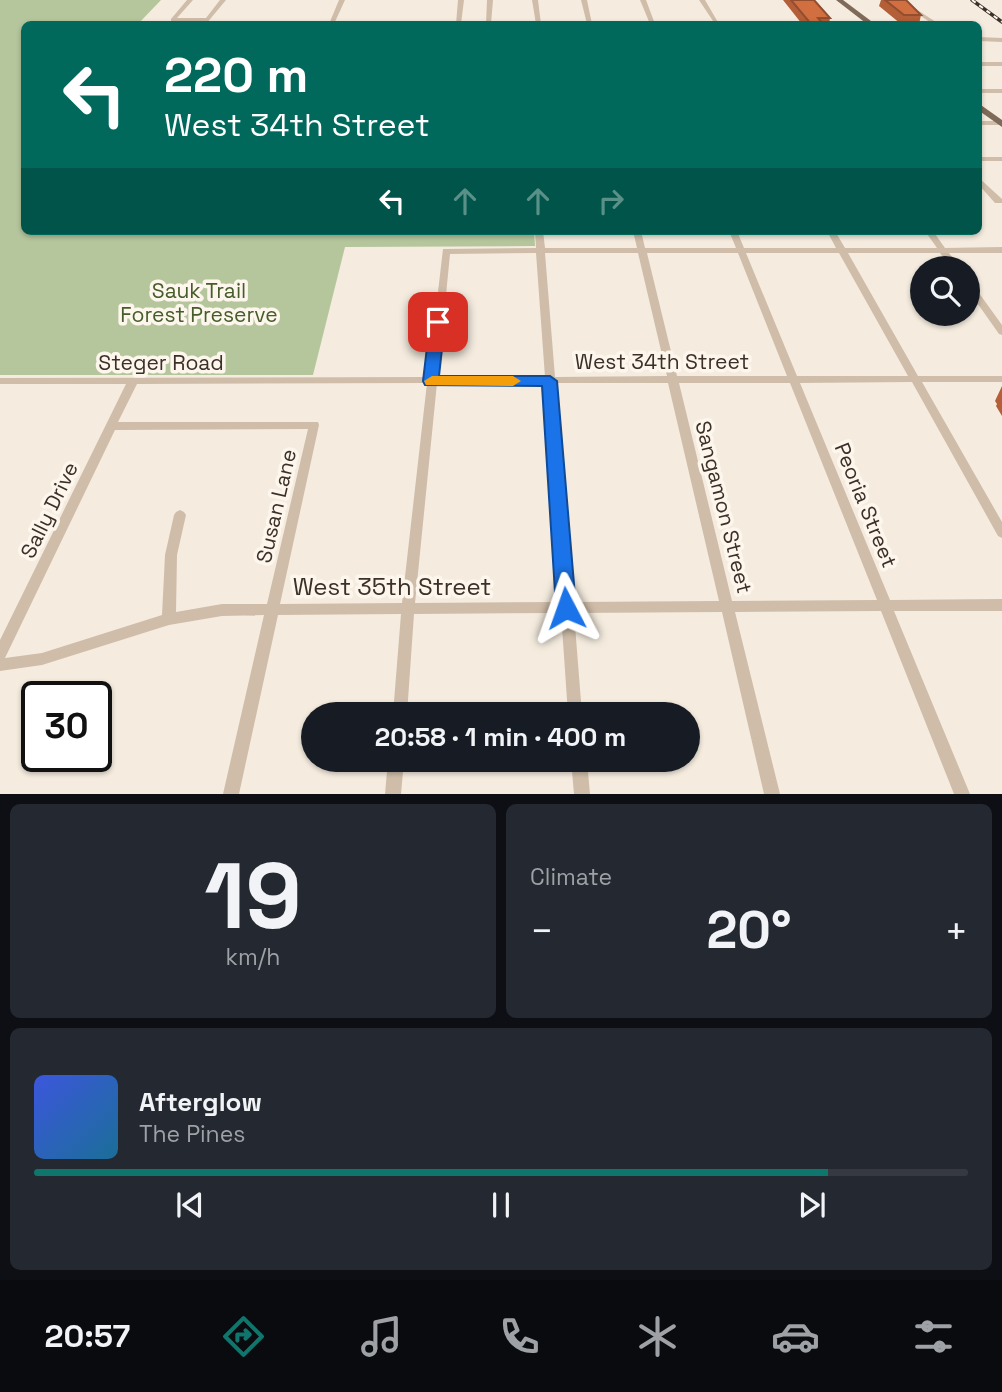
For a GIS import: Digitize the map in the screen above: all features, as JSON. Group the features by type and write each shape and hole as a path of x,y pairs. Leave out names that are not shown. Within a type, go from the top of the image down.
{"main road":[{"path":"839,0 867,21"},
{"path":"982,109 1002,123"}],"street":[{"path":"190,0 173,20 190,21"},
{"path":"207,21 223,0"},
{"path":"332,21 342,0"},
{"path":"458,21 461,0"},
{"path":"489,21 490,0"},
{"path":"535,0 538,21"},
{"path":"584,0 589,21"},
{"path":"643,0 652,21"},
{"path":"702,0 715,21"},
{"path":"899,0 931,21"},
{"path":"982,40 1002,40"},
{"path":"982,64 1002,64"},
{"path":"982,91 1002,91"},
{"path":"982,123 1002,123"},
{"path":"982,159 1002,159"},
{"path":"982,183 1000,201"},
{"path":"538,235 574,702"},
{"name":"Sangamon Street","path":"638,235 772,793"},
{"name":"Peoria Street","path":"735,235 962,793"},
{"path":"833,235 1002,533"},
{"path":"932,235 947,256"},
{"path":"401,702 408,609 446,251 1002,250"},
{"path":"980,301 1002,331"},
{"name":"West 34th Street","path":"323,380 1002,379"},
{"name":"Steger Road","path":"0,381 323,380"},
{"name":"Sally Drive","path":"0,654 132,381"},
{"name":"Susan Lane","path":"112,426 314,425 230,793"},
{"path":"169,619 171,555 180,515"},
{"name":"West 35th Street","path":"0,664 42,659 169,619 222,610 1002,605"},
{"path":"393,793 395,772"},
{"path":"580,772 582,793"}],"green space":[{"name":"Sauk Trail Forest Preserve","path":"0,0 161,0 141,21 21,21 21,235 534,235 535,246 345,247 313,375 0,375"}],"building":[{"path":"791,0 814,0 830,18 808,21"},
{"path":"885,0 906,0 921,15 904,15"}],"railway":[{"path":"972,0 1002,22"}],"slow traffic":[{"path":"432,381 513,381"}],"route":[{"path":"438,322 431,381 550,381 566,608"}]}
